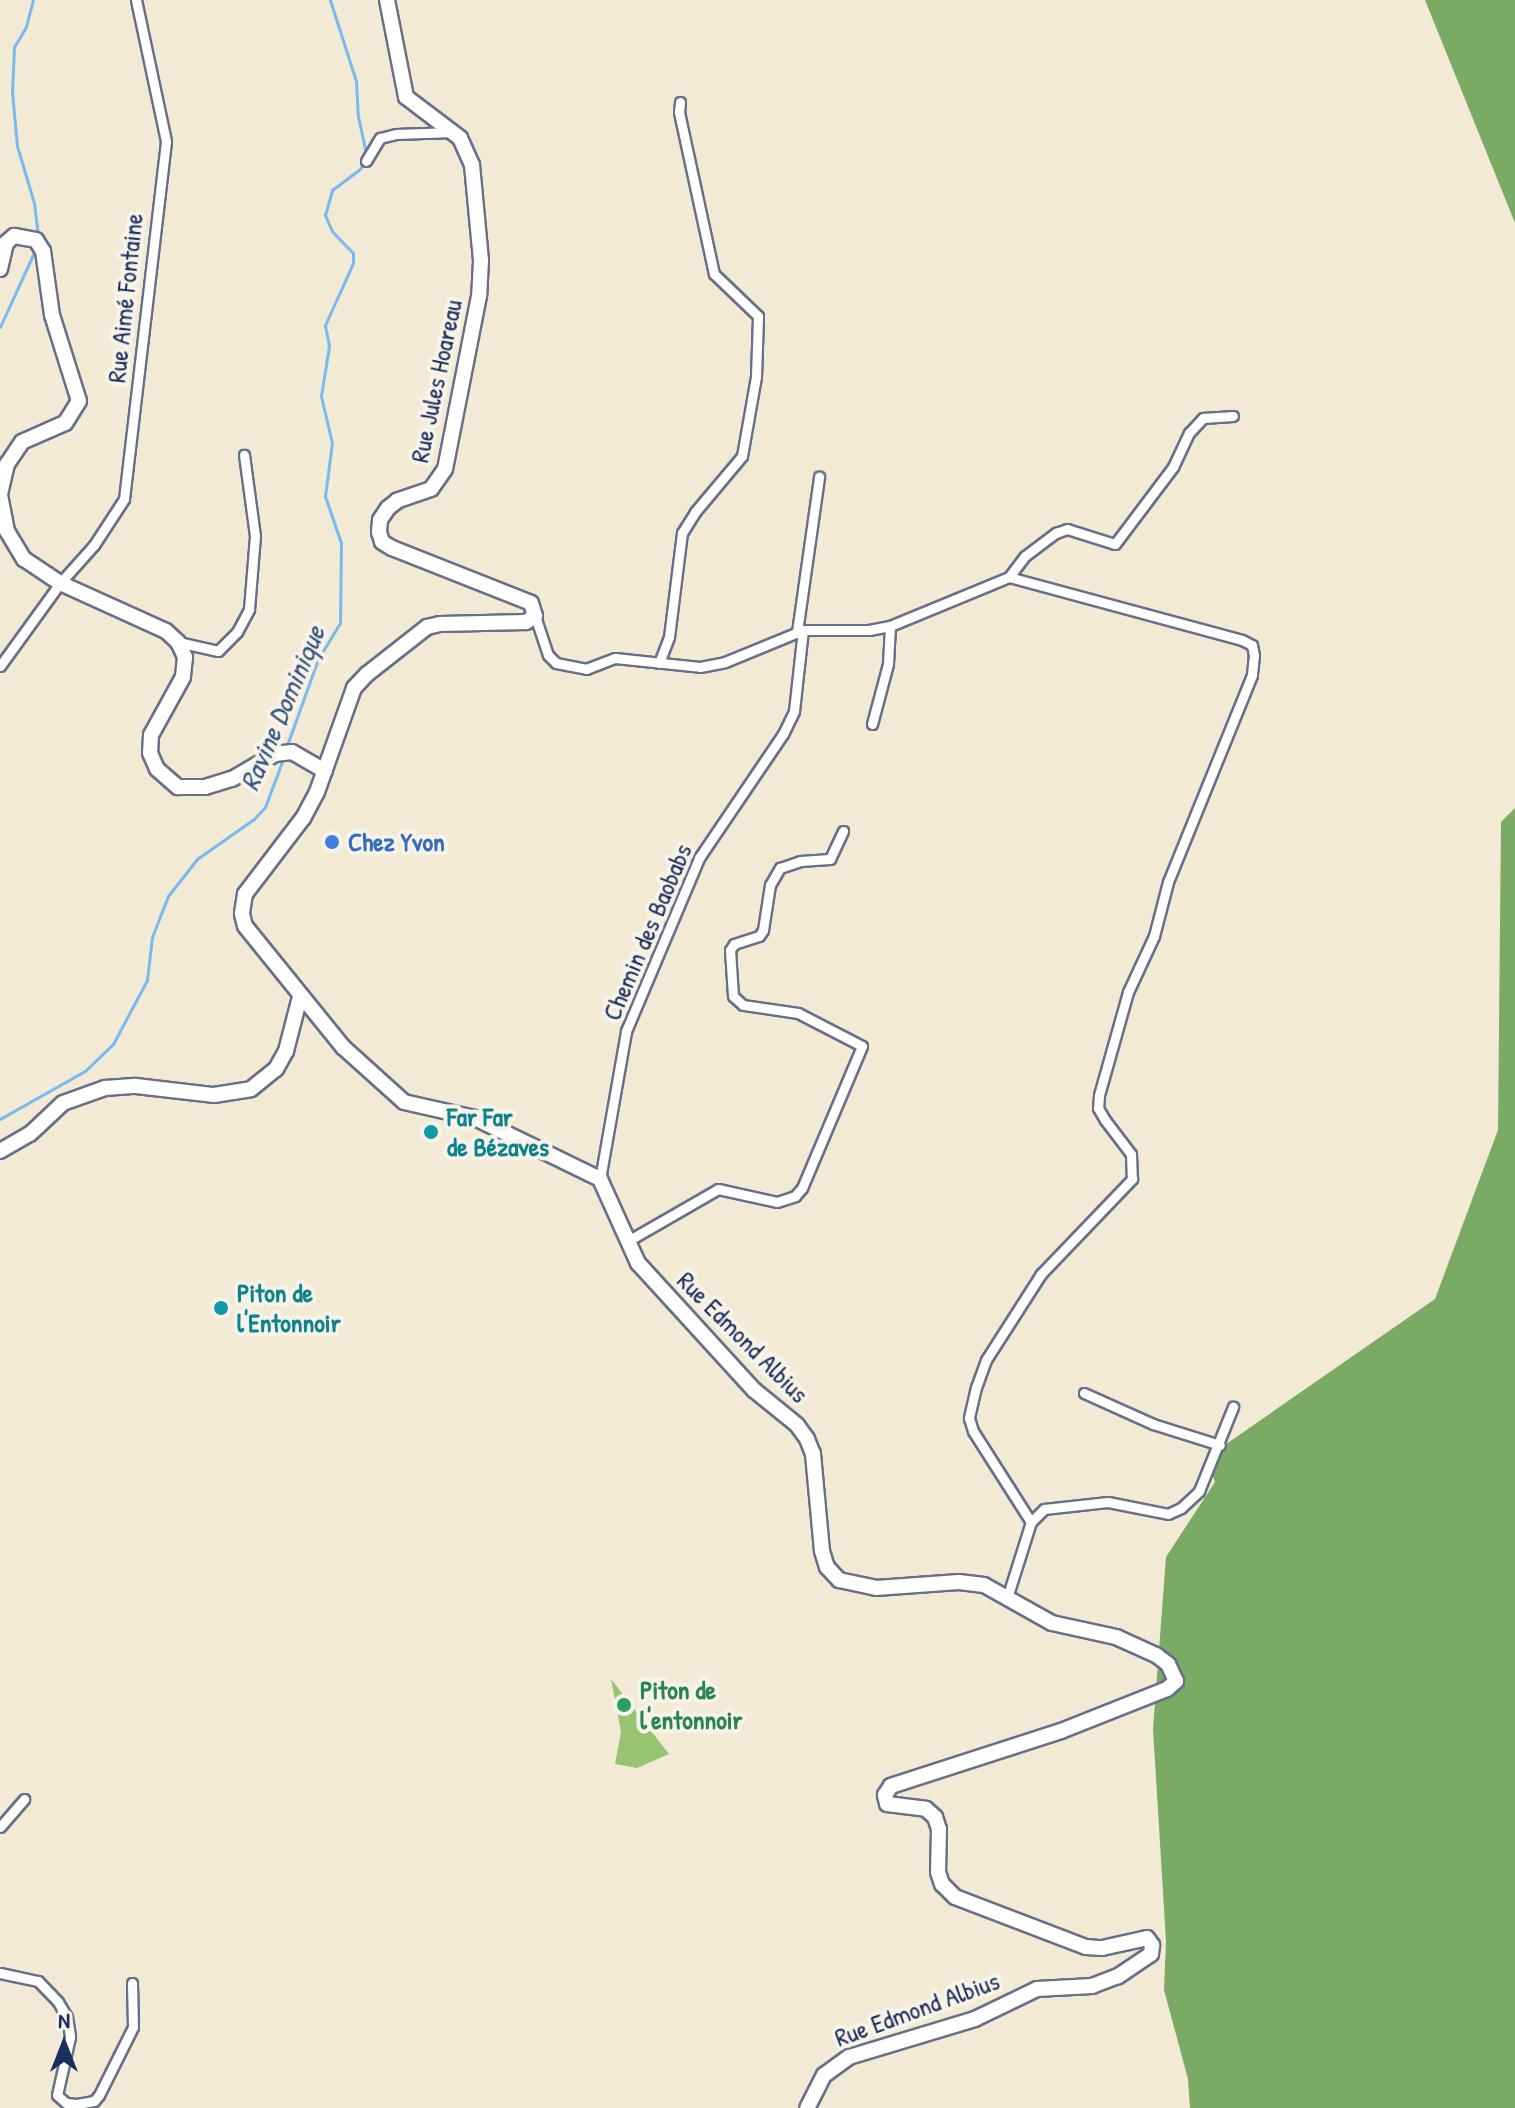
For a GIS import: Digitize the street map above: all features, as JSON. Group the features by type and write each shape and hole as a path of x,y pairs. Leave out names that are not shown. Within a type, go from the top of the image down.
{"main road":[{"name":"Rue Jules Hoareau","path":"387,0 406,97 460,138 472,165 478,199 479,296 445,469 431,489 397,501 388,508 380,520 379,532 382,542 392,548 531,603 535,616"},
{"path":"0,269 6,243 14,236 23,235 36,240 43,251 52,315 79,401 65,423 22,442 7,464 0,495 7,531 24,559 60,583 166,631 178,642 185,657 183,677 151,735 150,753 157,769 178,787 205,787 232,779 275,754 292,752 320,768"},
{"path":"535,616 526,622 427,627 367,674 354,688 320,768 303,818 251,884 242,904 245,926 300,997 367,1072 404,1102 475,1118 510,1132 600,1179"},
{"path":"0,1151 30,1134 63,1103 105,1088 136,1086 214,1095 251,1089 276,1069 286,1051 300,997"},
{"name":"Rue Edmond Albius","path":"600,1179 638,1263 754,1390 797,1425 807,1439 813,1454 822,1551 827,1567 839,1580 876,1588 959,1582 984,1585 1052,1623 1116,1637 1156,1655 1168,1664 1176,1681 1167,1689 1061,1731 891,1786 885,1795 887,1804 926,1809 935,1817 939,1829 938,1872 942,1884 955,1897 1086,1947 1102,1948 1147,1938 1152,1945 1151,1954 1118,1976 1092,1986 1037,1989 975,2019 849,2057 824,2075 807,2108"}],"street":[{"name":"Rue Aimé Fontaine","path":"0,666 60,583 94,545 124,499 166,141 136,0"},
{"path":"659,663 669,637 682,533 695,512 742,456 756,377 758,316 714,274 679,112 680,102"},
{"path":"366,161 380,138 453,132"},
{"path":"535,616 548,655 568,668 586,669 615,658 700,667 725,662 800,631 869,630 890,626 1009,577 1025,556 1056,533 1067,529 1115,544 1173,467 1189,433 1203,418 1233,416"},
{"path":"178,642 218,651 237,632 249,609 255,536 244,455"},
{"name":"Chemin des Baobabs","path":"600,1179 626,1031 699,858 783,734 794,711 800,631 819,477"},
{"path":"1009,577 1242,640 1252,645 1254,655 1252,675 1168,882 1154,936 1128,992 1099,1095 1098,1108 1131,1154 1132,1179 1041,1274 986,1360 976,1387 969,1418 973,1431 1031,1522"},
{"path":"872,724 888,664 890,626"},
{"path":"626,1242 718,1189 777,1202 795,1196 802,1188 862,1046 798,1013 743,1005 733,996 730,950 734,944 759,936 763,930 770,885 780,868 800,861 830,859 843,831"},
{"path":"1084,1393 1153,1424 1220,1445"},
{"path":"1007,1598 1031,1522 1044,1509 1108,1502 1168,1514 1181,1508 1199,1491 1233,1407"},
{"path":"0,1827 24,1799"},
{"path":"0,1973 38,1981 58,2002 67,2017 70,2037 57,2095 66,2103 77,2104 94,2101 99,2095 133,2027 132,1983"}],"green space":[{"path":"1425,0 1515,0 1515,223"},
{"path":"1515,808 1515,2108 1190,2108 1188,2079 1164,1990 1166,1941 1153,1729 1166,1557 1215,1482 1206,1458 1435,1299 1498,1130 1501,822"},
{"name":"Piton de l'entonnoir","path":"611,1679 669,1754 637,1768 615,1764 621,1732"}],"waterway":[{"path":"33,0 26,27 14,47 12,92 17,146 34,203 38,237"},
{"name":"Ravine Dominique","path":"330,0 356,81 358,116 366,154"},
{"name":"Ravine Dominique","path":"286,748 318,659 340,623 341,543 325,496 332,443 321,396 329,346 325,325 353,263 353,253 332,231 325,215 332,190 360,169 364,161"},
{"path":"0,327 36,248"},
{"name":"Ravine Dominique","path":"0,1119 85,1071 113,1044 147,980 152,937 168,896 197,859 254,819 265,807 283,759"}],"place":[{"name":"Chez Yvon","path":"332,842"},
{"name":"Far Far de Bézaves","path":"431,1132"},
{"name":"Piton de l'Entonnoir","path":"221,1308"},
{"name":"Piton de l'entonnoir","path":"624,1705"}]}
